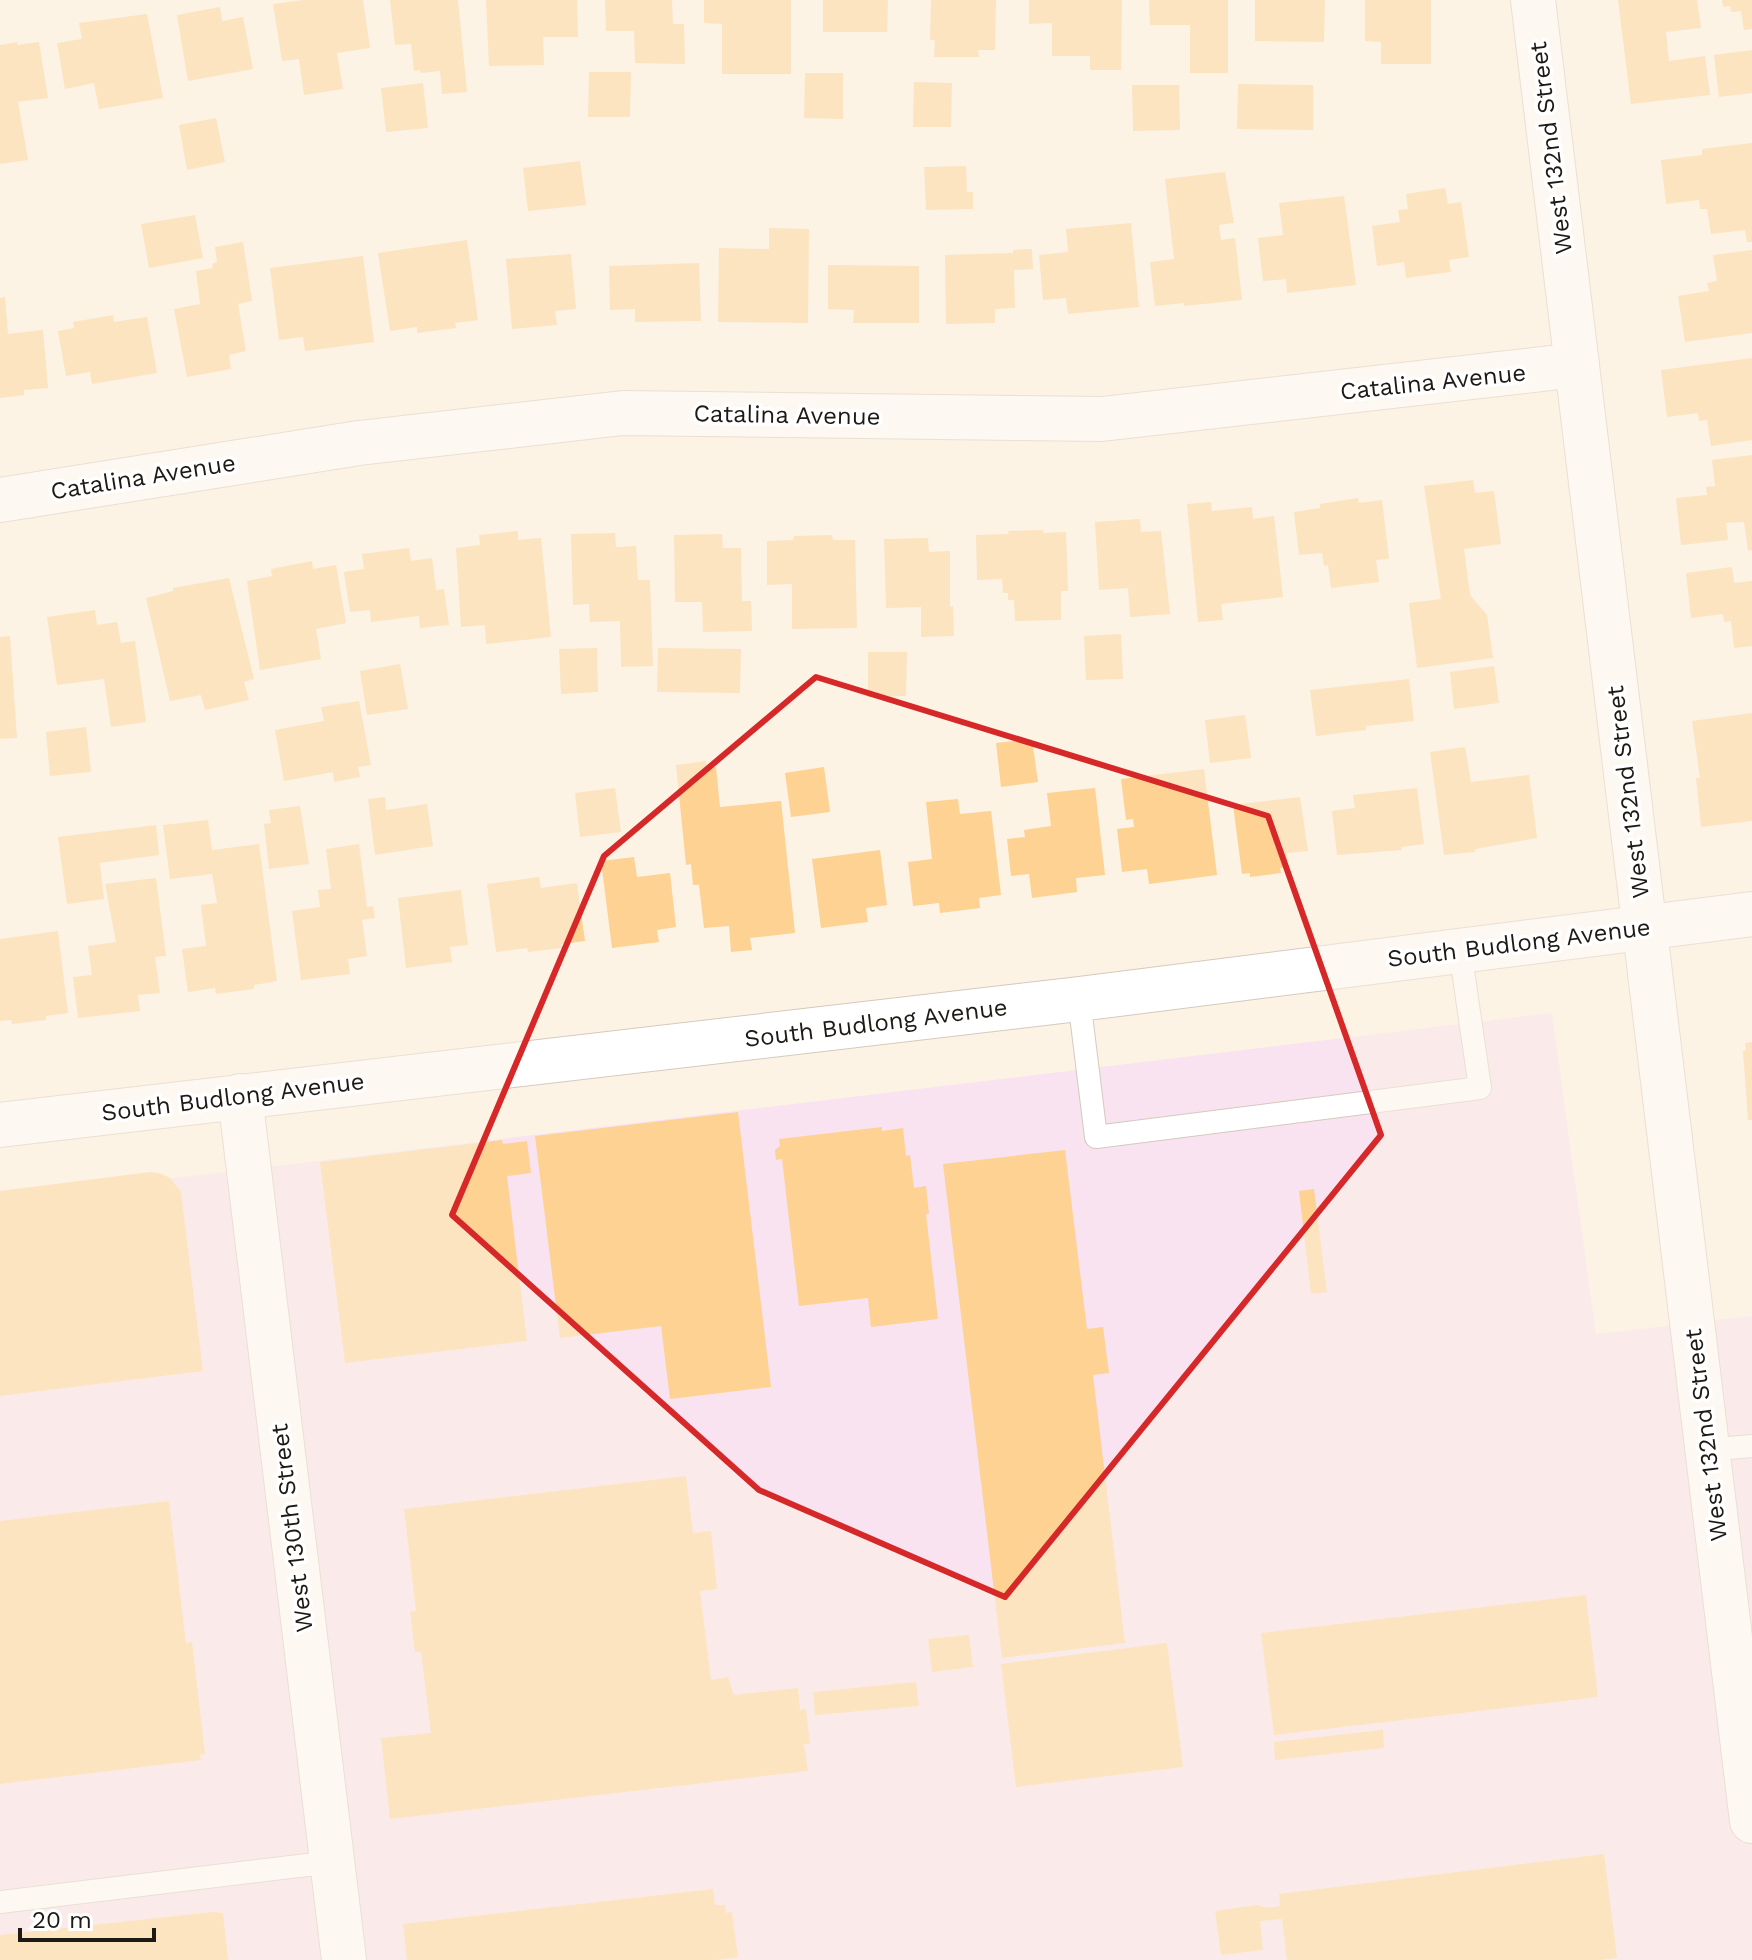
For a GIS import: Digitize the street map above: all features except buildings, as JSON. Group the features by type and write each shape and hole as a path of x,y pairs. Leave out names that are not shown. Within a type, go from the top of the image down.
{"street":[{"name":"West 132nd Street","path":"1533,0 1752,1821"},
{"name":"Catalina Avenue","path":"0,500 359,443 623,413 1102,419 1577,365"},
{"name":"South Budlong Avenue","path":"0,1125 1079,999 1752,914"},
{"name":"West 130th Street","path":"240,1096 344,1960"}],"lane":[{"path":"1079,999 1096,1137 1418,1096 1480,1088 1460,950"},
{"path":"1707,1450 1752,1446"},
{"path":"0,1902 332,1862"}],"highlighted area":[{"path":"816,677 1268,816 1381,1135 1005,1597 759,1490 452,1215 604,856"}],"shaded area":[{"path":"1552,1013 1596,1334 1752,1316 1752,1960 0,1960 0,1199"}]}
